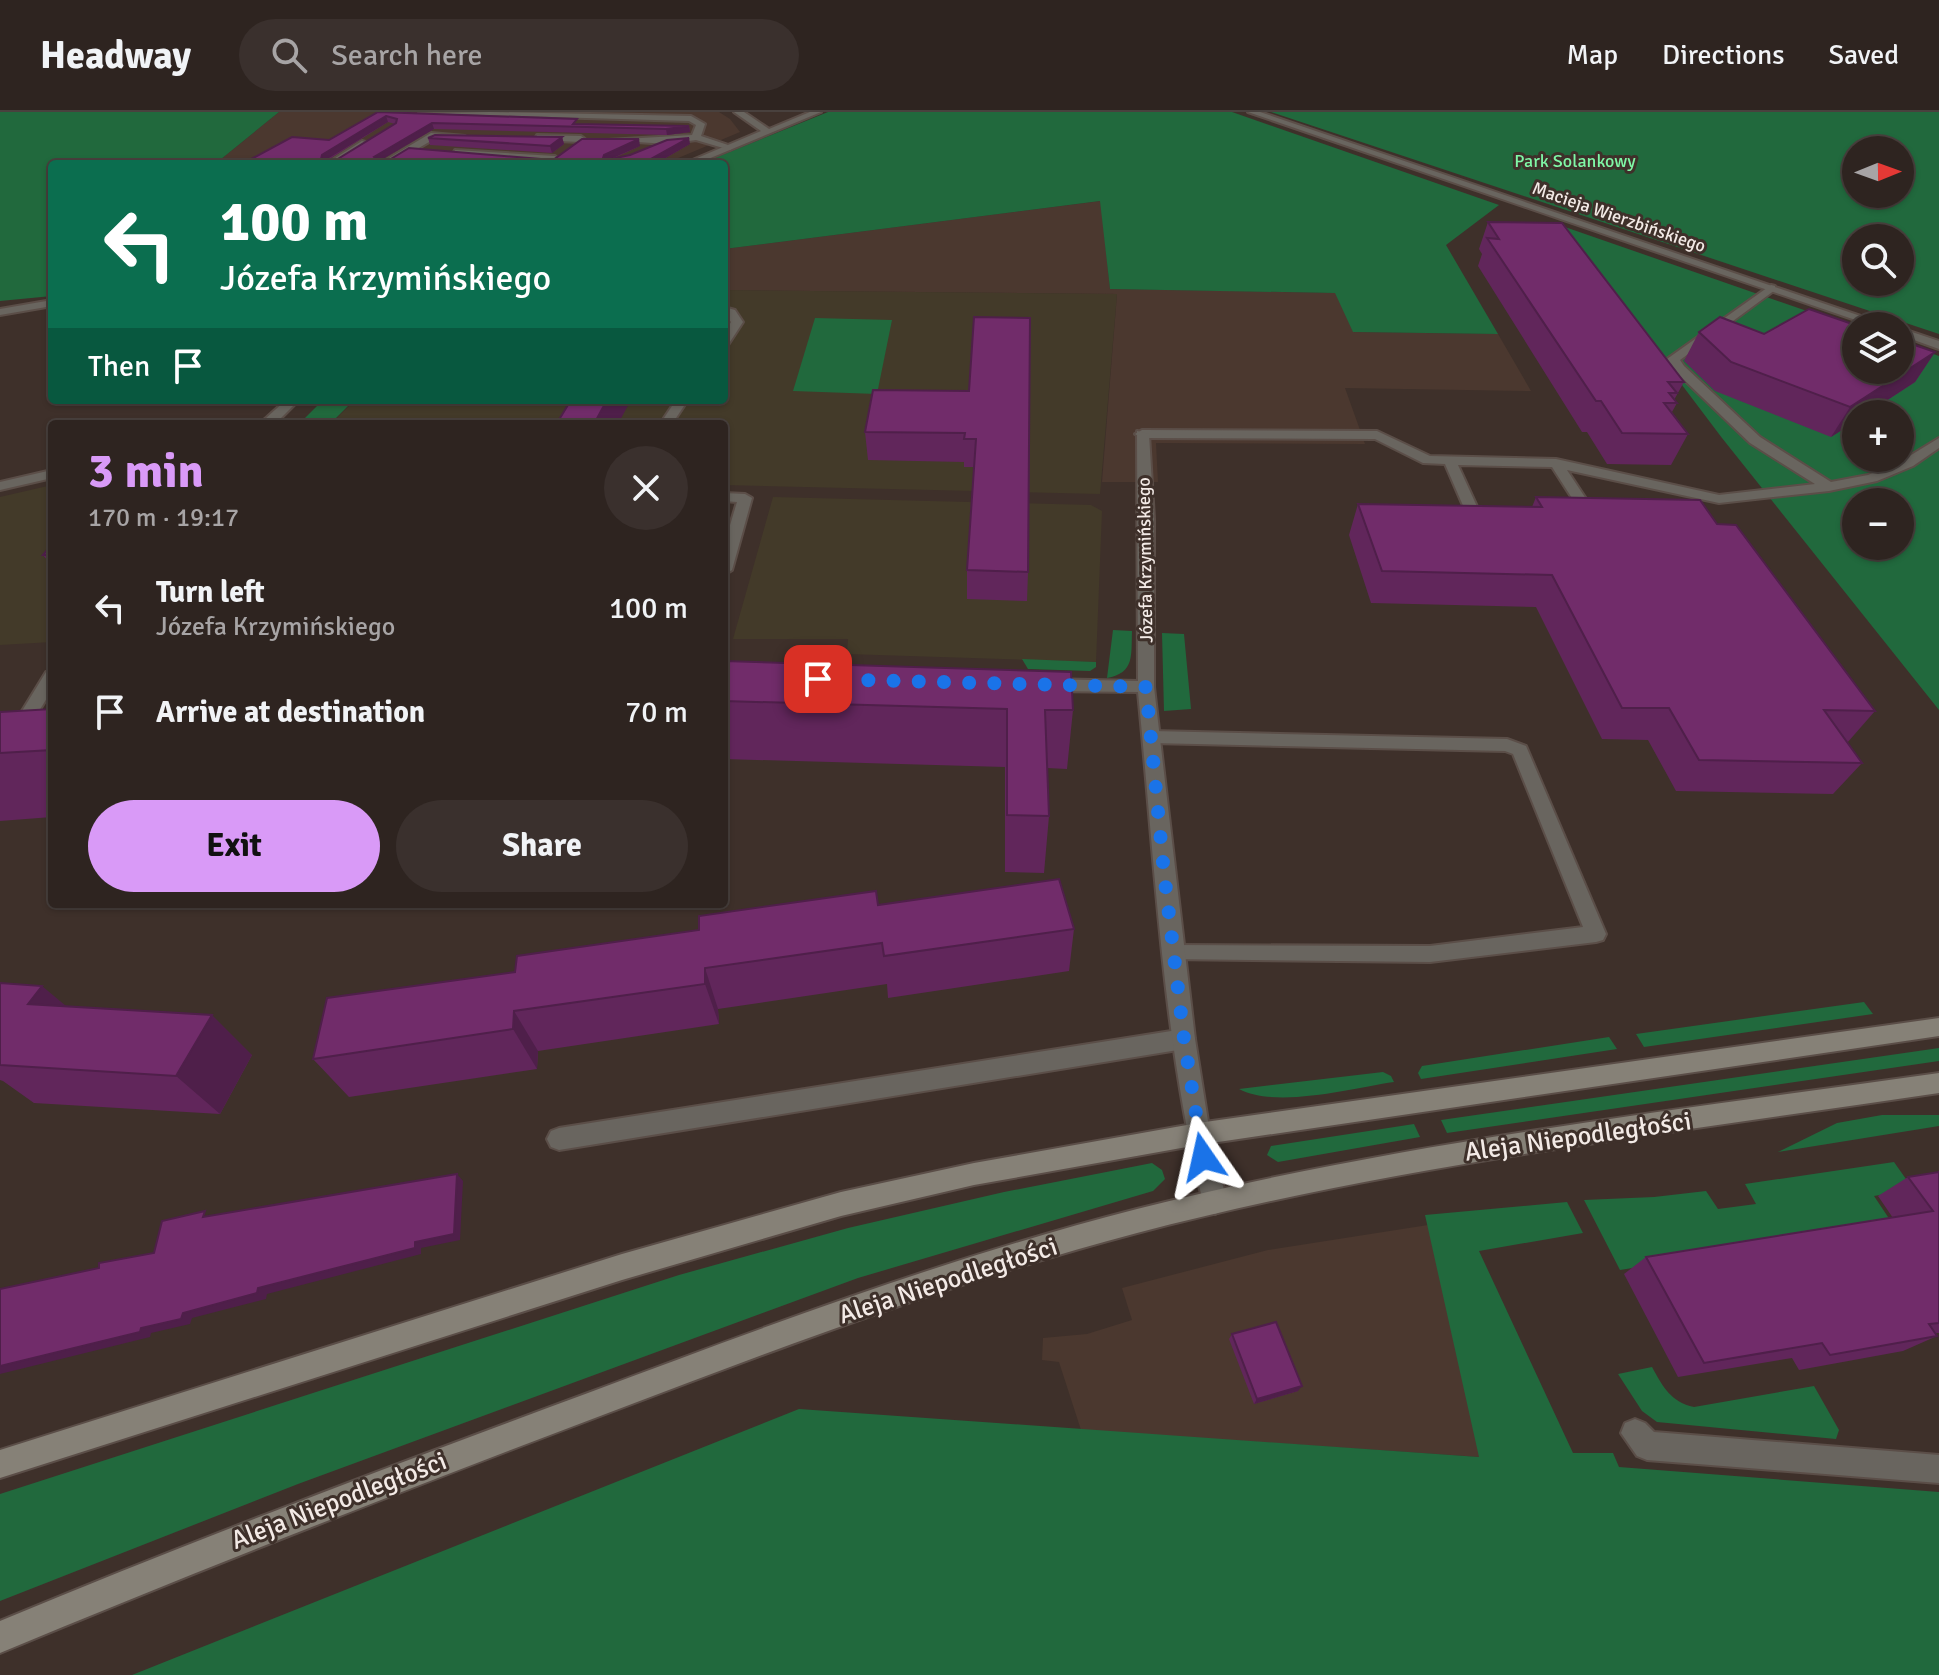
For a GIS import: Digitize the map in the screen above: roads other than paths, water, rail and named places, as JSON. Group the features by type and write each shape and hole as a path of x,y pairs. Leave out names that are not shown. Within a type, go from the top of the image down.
{"street":[{"path":"738,112 768,132"},
{"path":"698,160 817,112"},
{"name":"Macieja Wierzbińskiego","path":"1252,112 1842,312"},
{"path":"423,113 664,115 699,122 701,126 696,137"},
{"path":"336,160 380,134"},
{"path":"391,160 434,135 478,136"},
{"path":"522,137 667,141 696,137 730,147"},
{"path":"555,160 581,139"},
{"path":"640,153 667,141"},
{"path":"409,149 423,150"},
{"path":"438,151 531,160"},
{"path":"1771,288 1673,359 1755,440 1829,487"},
{"path":"0,312 48,304"},
{"path":"728,311 737,322 728,337"},
{"path":"1914,336 1939,345"},
{"path":"272,420 289,404"},
{"name":"Józefa Krzymińskiego","path":"1215,1202 1198,1134 1184,1039 1146,687 1147,519 1142,434 1377,435 1428,460 1450,461"},
{"path":"1478,524 1450,461 1556,463 1719,499 1829,487 1872,478 1908,463 1939,442"},
{"path":"1556,463 1594,522"},
{"path":"0,486 48,475"},
{"path":"728,497 745,498 728,556"},
{"path":"48,681 21,717 48,714"},
{"path":"1033,684 1146,687"},
{"path":"1152,737 1507,745 1520,750 1596,934 1430,954 1174,953"},
{"path":"0,1464 622,1267 811,1212 974,1174 1198,1134 1939,1027"},
{"path":"559,1139 1184,1039"},
{"name":"Aleja Niepodległości","path":"0,1637 112,1589 732,1352 991,1263 1215,1202 1444,1157 1939,1083"},
{"path":"1635,1433 1647,1446 1939,1469"}],"park label":[{"name":"Park Solankowy","path":"1575,161"}]}
